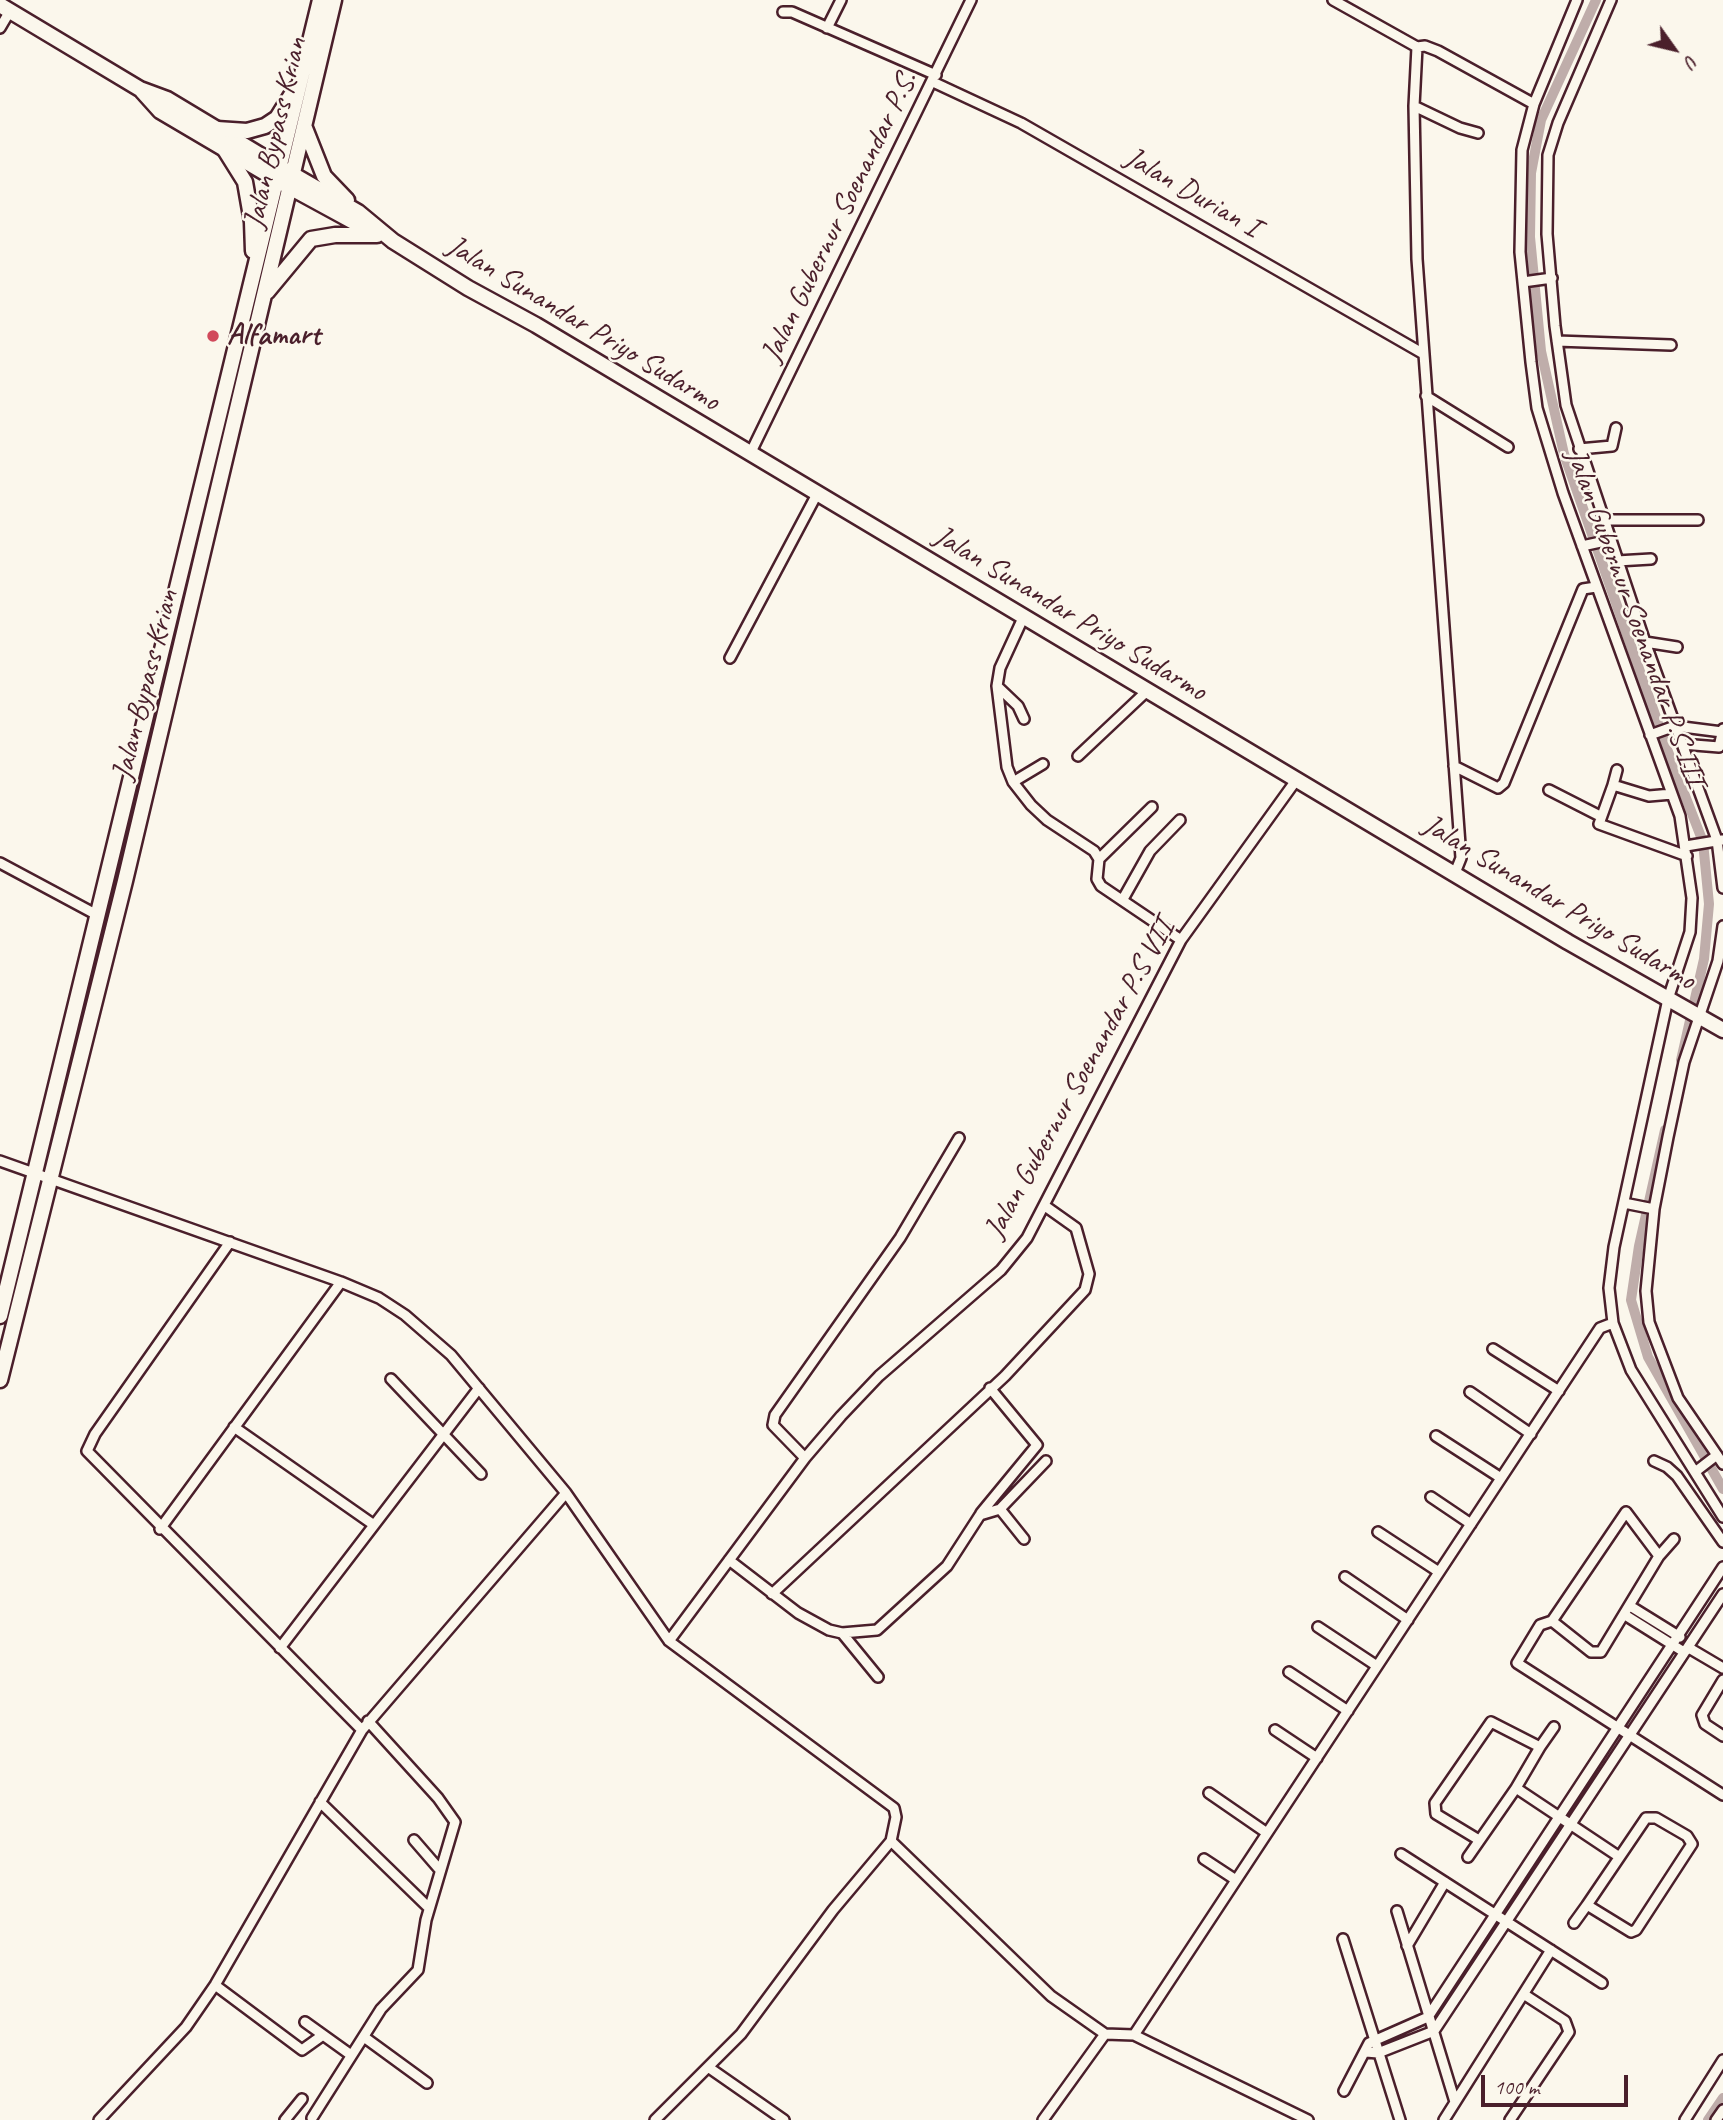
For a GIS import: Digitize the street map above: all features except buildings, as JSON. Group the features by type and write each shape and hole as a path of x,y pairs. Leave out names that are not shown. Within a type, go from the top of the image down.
{"main road":[{"name":"Jalan Bypass Krian","path":"0,1317 320,0"},
{"name":"Jalan Bypass Krian","path":"0,1380 197,584 334,0"},
{"name":"Jalan Sunandar Priyo Sudarmo","path":"5,8 140,89 167,99 217,129 279,174"},
{"path":"217,129 247,131 265,126 284,108 304,71"},
{"name":"Jalan Sunandar Priyo Sudarmo","path":"140,89 160,111 225,150 279,174 377,235 393,241"},
{"path":"305,127 324,176 358,212"},
{"path":"225,150 245,182 252,222 253,267"},
{"name":"Jalan Sunandar Priyo Sudarmo","path":"293,182 358,212 393,241 1023,618 1723,1030"},
{"path":"262,299 311,239 335,235 377,235"}],"street":[{"path":"827,28 842,0"},
{"name":"Jalan Gubernur Soenandar P.S.","path":"750,454 971,0"},
{"path":"1333,0 1417,47 1425,46 1438,51 1534,104"},
{"name":"Jalan Gubernur Soenandar P.S III","path":"1577,0 1534,104 1522,150 1519,195 1537,408 1585,545 1596,587 1652,734 1690,849 1692,898 1690,932 1672,1000 1609,1288 1613,1323 1631,1370 1697,1470 1723,1517"},
{"path":"1611,0 1558,123 1548,155 1545,192 1557,341 1566,405 1604,520 1608,541 1646,642 1673,727 1718,840 1723,888"},
{"path":"0,28 5,8"},
{"name":"Jalan Durian I","path":"783,12 792,12 827,28 934,78 1021,123 1422,354"},
{"path":"1417,47 1415,106 1422,354 1461,858 1455,873"},
{"path":"1415,106 1460,128 1478,133"},
{"path":"1525,281 1550,278"},
{"path":"1557,341 1671,345"},
{"path":"1426,396 1507,447"},
{"path":"1580,449 1612,446 1616,428"},
{"path":"730,658 817,494"},
{"path":"1604,520 1698,520"},
{"path":"1585,545 1608,541"},
{"path":"1617,561 1651,559"},
{"path":"1454,766 1497,788 1504,783 1583,589 1596,587"},
{"path":"1023,618 1000,668 997,686 1007,767 1013,782 1031,805 1094,851 1099,859 1098,883 1181,940"},
{"path":"1646,642 1676,647"},
{"path":"997,686 1018,706 1024,719"},
{"path":"1078,756 1147,691"},
{"path":"1652,734 1673,727 1723,730 1719,747 1682,744"},
{"path":"1013,782 1043,764"},
{"path":"1617,770 1600,816 1602,827 1690,849 1718,840"},
{"name":"Jalan Gubernur Soenandar P.S VII","path":"669,1641 804,1458 879,1376 1001,1270 1027,1238 1181,940 1297,779"},
{"path":"1613,785 1649,796 1672,793"},
{"path":"1549,790 1600,816"},
{"path":"1099,859 1152,807"},
{"path":"1123,900 1150,851 1180,820"},
{"path":"0,863 99,916"},
{"path":"1723,926 1718,961 1698,1015 1685,1062 1651,1208 1646,1291 1650,1322 1678,1398 1714,1457 1723,1464"},
{"path":"804,1458 774,1425 775,1415 900,1238 959,1138"},
{"path":"0,1161 341,1282 379,1298 405,1315 451,1355 566,1493 669,1641 894,1808 896,1817 891,1841 833,1910 741,2034 655,2120"},
{"path":"1627,1203 1651,1208"},
{"path":"772,1594 1020,1360 1089,1283 1076,1228 1045,1206"},
{"path":"230,1242 88,1445 88,1455 362,1730"},
{"path":"160,1529 341,1282"},
{"path":"1134,2035 1600,1328 1613,1323"},
{"path":"1493,1349 1559,1391"},
{"path":"391,1379 481,1474"},
{"path":"280,1648 479,1388"},
{"path":"729,1560 812,1622 847,1635 886,1625 947,1566 980,1515 1037,1446 1027,1430 990,1388"},
{"path":"1471,1392 1531,1434"},
{"path":"234,1427 374,1525"},
{"path":"1436,1436 1502,1478"},
{"path":"1697,1470 1714,1457"},
{"path":"980,1515 1000,1509 1046,1461"},
{"path":"1654,1461 1677,1476 1723,1542"},
{"path":"99,2120 186,2027 215,1985 368,1721 566,1493"},
{"path":"1431,1497 1471,1524"},
{"path":"1000,1509 1024,1539"},
{"path":"1660,1556 1626,1512 1552,1621 1540,1625 1520,1655 1518,1665 1723,1795"},
{"path":"1378,1532 1439,1572"},
{"path":"1552,1621 1596,1654 1601,1652 1660,1556 1674,1539"},
{"path":"1344,2091 1366,2052 1367,2045 1428,2017 1723,1567"},
{"path":"1345,1577 1408,1620"},
{"path":"1366,2052 1378,2053 1433,2031 1723,1594"},
{"path":"1627,1611 1723,1668"},
{"path":"1318,1627 1377,1666"},
{"path":"847,1635 855,1650 878,1677"},
{"path":"1289,1672 1348,1711"},
{"path":"1723,1680 1702,1715 1705,1724 1723,1736"},
{"path":"312,2118 392,1995 418,1970 429,1908 455,1822 368,1721"},
{"path":"1479,1840 1436,1814 1435,1803 1491,1723 1541,1747"},
{"path":"1468,1857 1554,1727"},
{"path":"1275,1730 1317,1758"},
{"path":"1516,1788 1618,1856"},
{"path":"1209,1793 1267,1833"},
{"path":"320,1802 429,1908"},
{"path":"1574,1923 1642,1823 1651,1817 1686,1836 1692,1844 1633,1931 1628,1931 1587,1905"},
{"path":"414,1840 440,1870"},
{"path":"891,1841 1051,1996 1105,2034 1134,2035 1308,2120"},
{"path":"1401,1854 1602,1983"},
{"path":"1205,1859 1236,1880"},
{"path":"1407,1946 1445,1882"},
{"path":"1397,1911 1455,2102"},
{"path":"1343,1939 1400,2120"},
{"path":"1444,2120 1551,1950"},
{"path":"215,1985 302,2050 323,2035"},
{"path":"1510,2120 1569,2032 1565,2021 1525,1995"},
{"path":"305,2022 351,2055"},
{"path":"1043,2120 1105,2034"},
{"path":"364,2037 427,2083"},
{"path":"1685,2120 1723,2060"},
{"path":"708,2067 784,2120"},
{"path":"285,2120 302,2099"},
{"path":"1716,2120 1723,2110"}],"waterway":[{"path":"1596,0 1541,120 1531,173 1530,237 1541,351 1564,454 1667,749 1703,842 1709,904 1704,959 1681,1060"},
{"path":"1665,1130 1639,1246 1631,1300 1648,1357 1723,1489"},
{"path":"1708,2120 1723,2098"}],"place":[{"name":"Alfamart","path":"213,336"}]}
